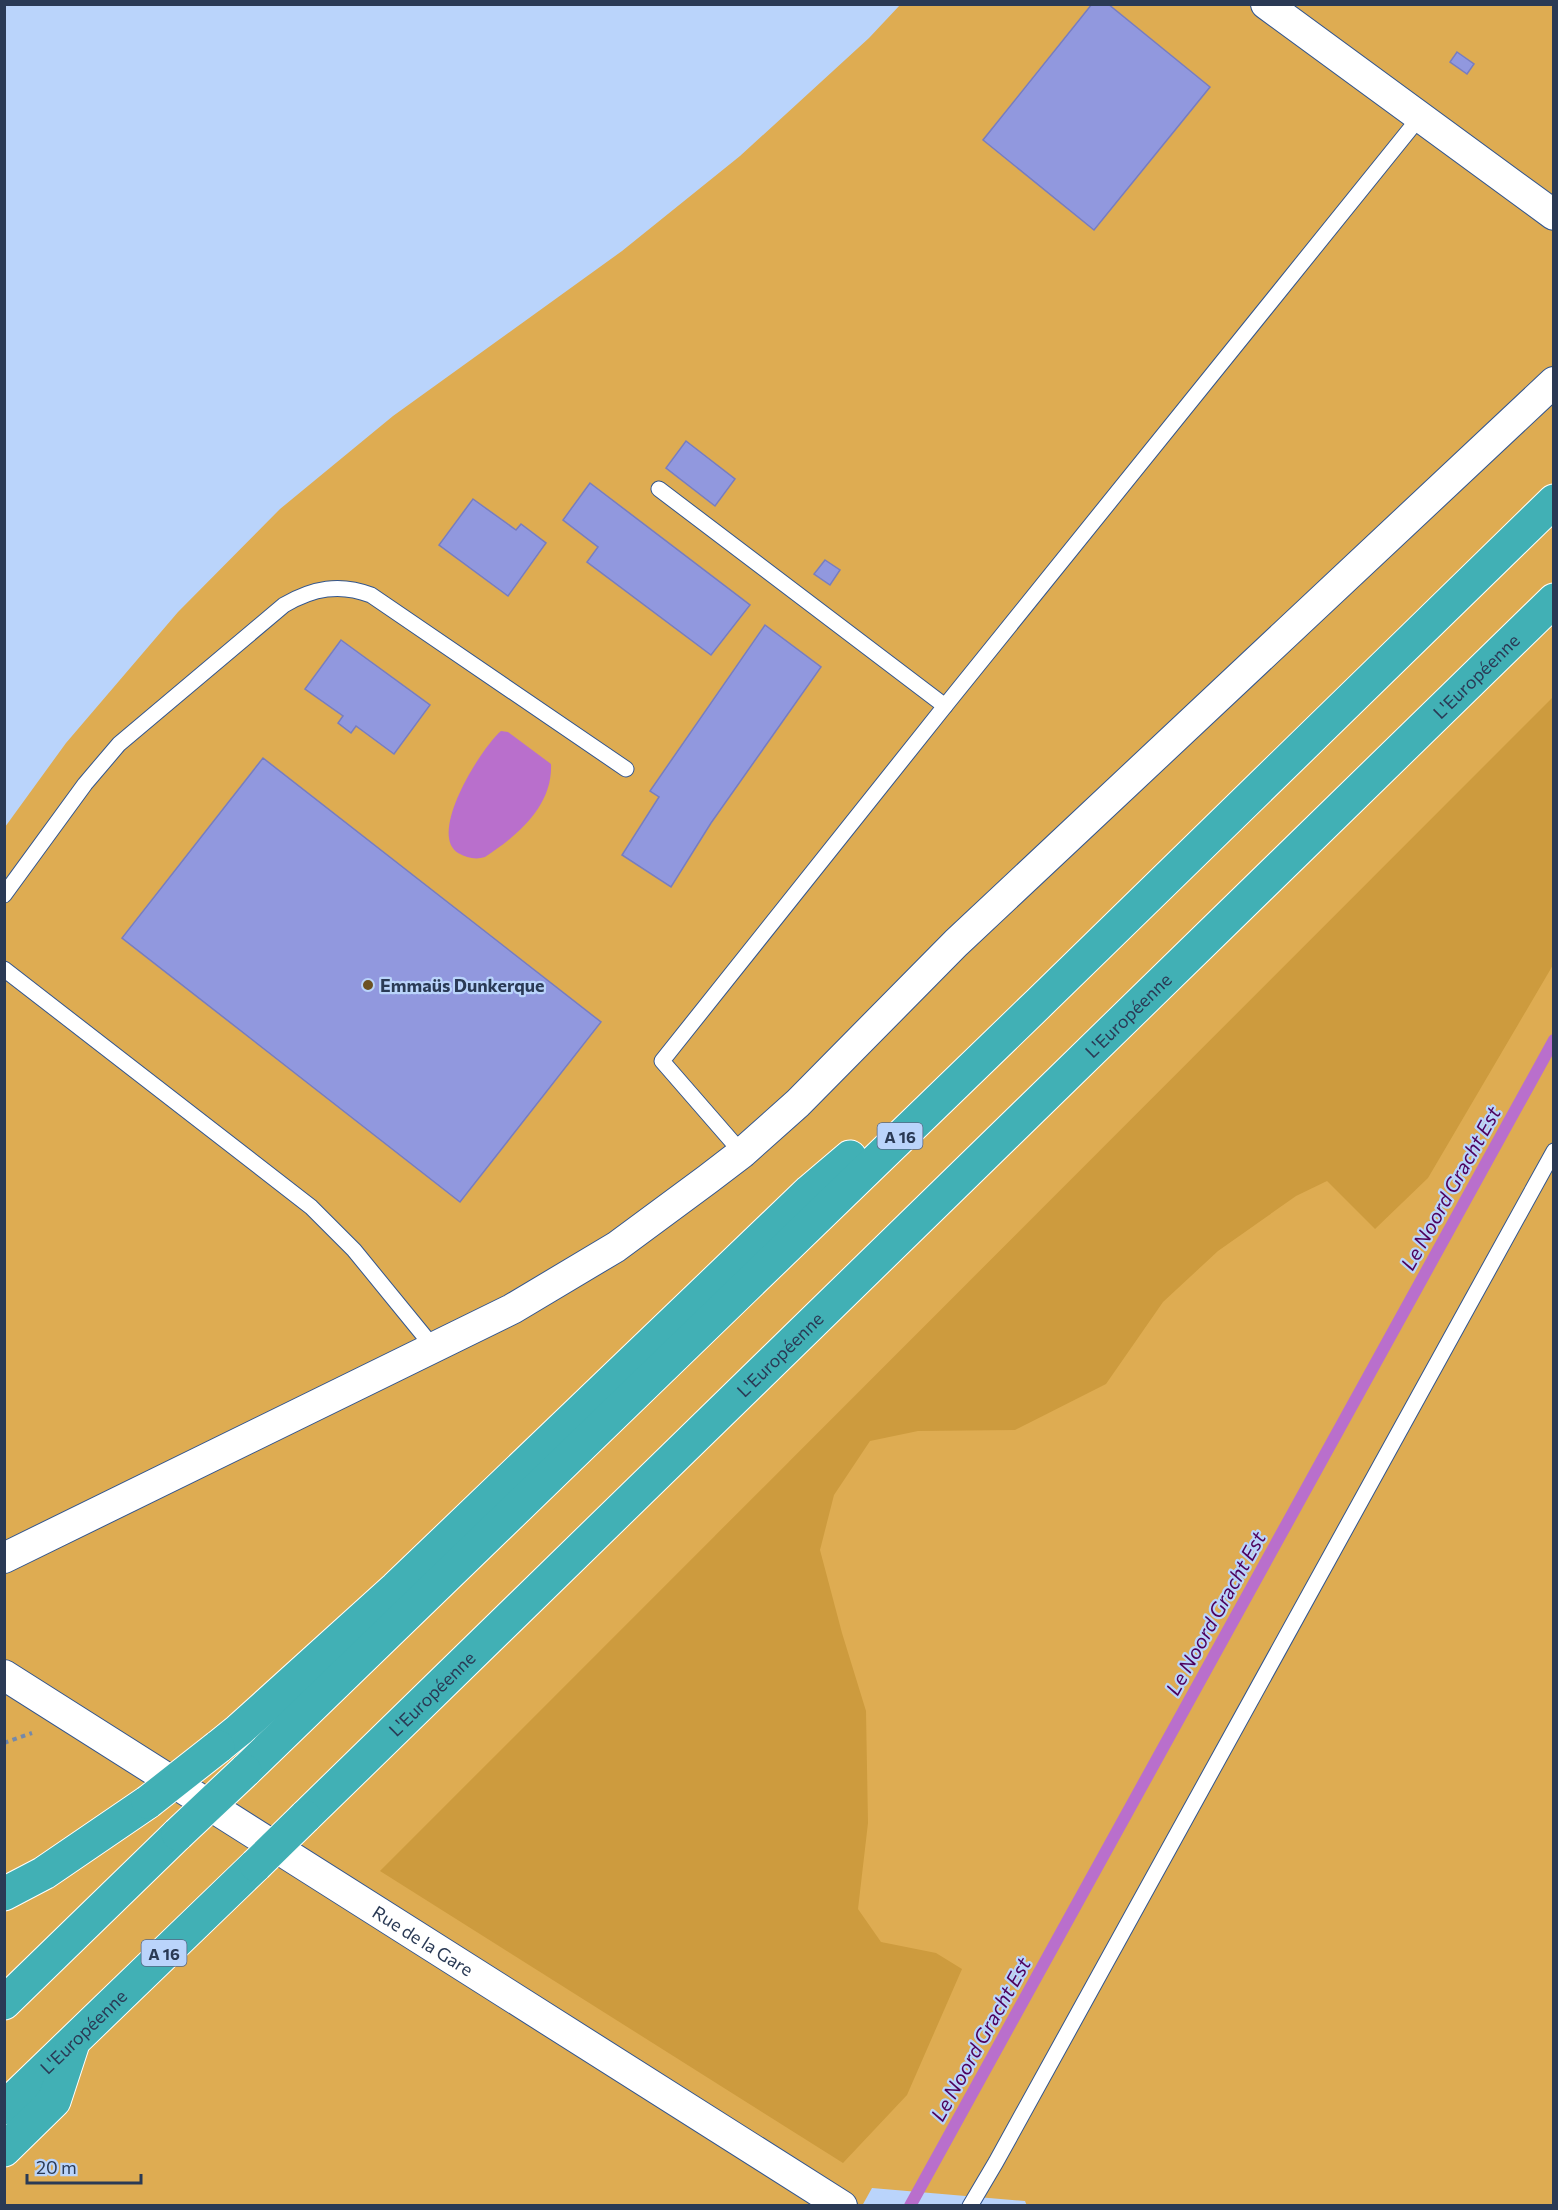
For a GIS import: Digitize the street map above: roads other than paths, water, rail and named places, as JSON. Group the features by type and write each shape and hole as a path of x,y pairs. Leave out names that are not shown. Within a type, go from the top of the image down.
{"highway":[{"name":"A 16","path":"4,2003 1040,1002 1554,501"},
{"name":"L'Européenne","path":"4,2108 1554,600"},
{"path":"4,1894 44,1873 148,1802 218,1747 396,1588 810,1191 1040,1002"},
{"path":"4,2150 54,2101 73,2042"}],"street":[{"path":"1266,4 1554,215"},
{"path":"4,1557 512,1309 587,1265 642,1228 742,1153 798,1103 964,935 1554,382"},
{"name":"Rue de la Gare","path":"4,1675 842,2205"}],"lane":[{"path":"742,1153 662,1061 1419,118"},
{"path":"659,489 945,706"},
{"path":"4,895 85,784 120,744 284,605 317,590 336,587 356,589 371,595 627,769"},
{"path":"4,969 311,1207 354,1250 434,1348"},
{"path":"970,2205 1008,2141 1554,1151"}],"waterway":[{"name":"Le Noord Gracht Est","path":"910,2206 1554,1040"}],"place":[{"name":"Emmaüs Dunkerque","path":"368,985"}]}
